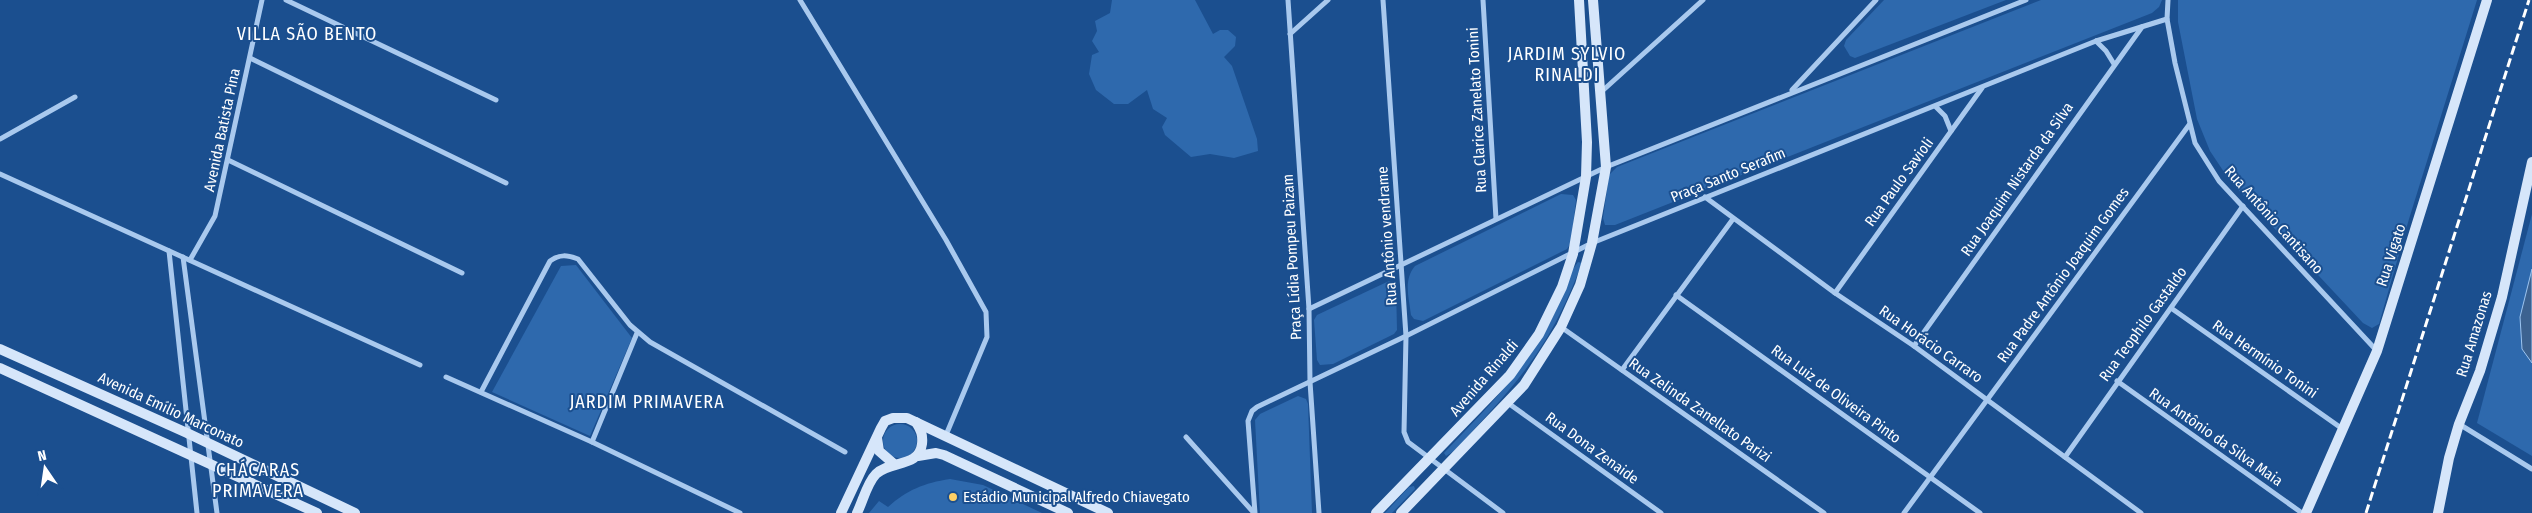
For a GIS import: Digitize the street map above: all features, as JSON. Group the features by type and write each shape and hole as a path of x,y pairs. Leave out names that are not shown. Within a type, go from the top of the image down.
{"main road":[{"name":"Avenida Rinaldi","path":"1376,513 1500,386 1524,358 1553,308 1573,254 1586,177 1587,142 1579,0"},
{"path":"1401,513 1508,403 1538,365 1561,327 1580,285 1592,243 1606,167 1593,0"},
{"name":"Rua Vigato","path":"2306,513 2377,351 2488,0"},
{"name":"Rua Amazonas","path":"2438,513 2449,458 2459,424 2480,371 2502,297 2531,178 2532,162"},
{"name":"Avenida Emílio Marconato","path":"0,349 187,433 208,448 355,513"},
{"path":"0,368 189,450 210,464 317,513"},
{"path":"841,513 885,421 901,417 946,435 1108,513"},
{"path":"916,422 922,432 918,456"},
{"path":"876,437 879,451 894,464"},
{"path":"857,513 874,476 881,469 909,461 918,456 936,453 1068,513"}],"street":[{"name":"Avenida Batista Pina","path":"190,260 215,216 262,0"},
{"path":"286,0 496,100"},
{"path":"800,0 955,255 986,312 987,337 946,435"},
{"name":"Praça Lídia Pompeu Paizam","path":"1288,0 1309,309 1310,382 1319,513"},
{"path":"1290,34 1328,0"},
{"name":"Rua Antônio vendrame","path":"1384,0 1406,336 1404,432 1408,442 1503,513"},
{"name":"Rua Clarice Zanelato Tonini","path":"1483,0 1496,220"},
{"path":"1600,94 1703,0"},
{"path":"1790,92 1876,0"},
{"path":"1309,309 1606,167 1790,92 2026,0"},
{"name":"Rua Antônio Cantisano","path":"2168,0 2167,20 2189,125 2195,143 2219,181 2377,351"},
{"name":"Praça Santo Serafim","path":"1255,513 1250,416 1257,407 1406,336 1592,243 1936,107 2096,41 2167,20"},
{"name":"Rua Joaquim Nistarda da Silva","path":"1914,346 2142,26"},
{"path":"2096,41 2106,51 2114,64"},
{"path":"250,58 506,183"},
{"name":"Rua Paulo Savioli","path":"1835,293 1983,87"},
{"path":"0,139 75,97"},
{"path":"1936,107 1945,116 1951,131"},
{"name":"Rua Padre Antônio Joaquim Gomes","path":"1904,513 2189,125"},
{"path":"228,160 462,273"},
{"path":"0,174 420,364"},
{"name":"Rua Horácio Carraro","path":"1705,197 1835,293 1988,399 2141,513"},
{"name":"Rua Teophilo Gastaldo","path":"2065,457 2117,381 2243,206"},
{"path":"1622,370 1733,219"},
{"path":"169,251 197,513"},
{"path":"481,392 550,260 558,255 578,259 637,333 664,352 844,452"},
{"path":"183,257 217,513"},
{"name":"Rua Luiz de Oliveira Pinto","path":"1676,295 1980,513"},
{"name":"Rua Hermínio Tonini","path":"2171,308 2344,430"},
{"name":"Rua Zelinda Zanellato Parizi","path":"1561,327 1824,513"},
{"path":"592,442 637,333"},
{"path":"446,376 592,442 740,513"},
{"name":"Rua Antônio da Silva Maia","path":"2117,381 2302,513"},
{"name":"Rua Dona Zenaide","path":"1508,403 1661,513"},
{"path":"2459,424 2532,469"},
{"path":"1186,437 1255,513"}],"shaded area":[{"path":"1112,0 1195,0 1213,34 1220,30 1228,30 1236,37 1235,46 1224,57 1232,66 1257,139 1258,151 1234,158 1210,154 1191,157 1165,135 1162,127 1167,118 1153,109 1147,90 1128,104 1114,104 1096,90 1089,74 1092,55 1099,52 1092,41 1097,31 1095,21 1110,13"},
{"path":"1884,0 2006,0 1855,58 1850,56 1844,46 1846,40"},
{"path":"2041,0 2162,0 2159,7 2152,13 1615,225 1605,225 1603,218 1609,175 1617,167"},
{"path":"2178,0 2477,0 2409,219 2379,324 2372,328 2363,323 2230,181 2210,151 2197,119 2178,22"},
{"path":"1561,194 1573,195 1576,200 1571,243 1567,249 1423,321 1414,319 1411,315 1408,283 1411,271 1415,266"},
{"path":"2532,214 2532,456 2477,423"},
{"path":"1578,262 1582,263 1572,288 1540,349 1513,386 1459,446 1446,456 1444,453 1485,410 1520,369 1535,347 1549,324 1562,298 1573,269"},
{"path":"576,265 632,338 590,436 492,392 561,266"},
{"path":"2532,269 2532,363 2522,349 2520,317"},
{"path":"1389,281 1396,286 1397,330 1394,334 1333,364 1320,365 1317,360 1314,320 1317,315"},
{"path":"1298,396 1306,399 1308,404 1312,513 1260,513 1255,420 1260,414"},
{"path":"900,424 907,425 912,429 916,434 916,448 912,453 907,457 900,458 893,457 888,453 884,448 883,441 884,434 888,429 893,425"},
{"name":"Estádio Municipal Alfredo Chiavegato","path":"950,479 983,485 1042,513 869,513 879,501 888,507 916,488"},
{"path":"1414,486 1415,489 1392,513 1385,513 1409,487"}],"railway":[{"path":"2366,513 2529,0"}],"place":[{"name":"Estádio Municipal Alfredo Chiavegato","path":"953,497"}],"district":[{"name":"VILLA SÃO BENTO","path":"307,34"},
{"name":"JARDIM SYLVIO RINALDI","path":"1567,64"},
{"name":"JARDIM PRIMAVERA","path":"647,402"},
{"name":"CHÁCARAS PRIMAVERA","path":"258,480"}]}
